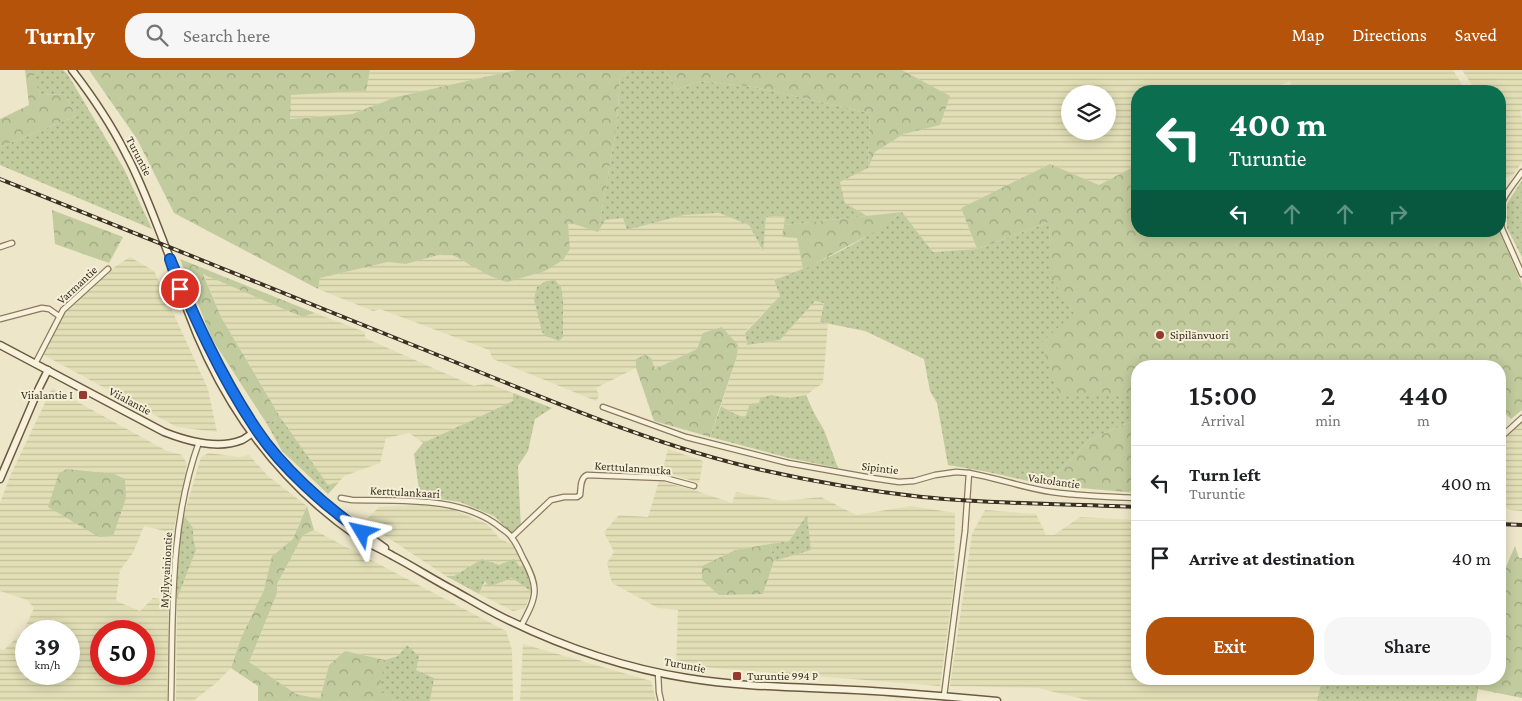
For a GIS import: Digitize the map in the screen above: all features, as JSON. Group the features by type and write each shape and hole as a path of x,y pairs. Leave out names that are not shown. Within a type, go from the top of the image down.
{"main road":[{"name":"Turuntie","path":"72,70 100,110 139,180 183,298 214,371 235,410 291,480 321,509 359,538 521,626 593,655 658,672 713,682 997,701"},
{"name":"Viialantie","path":"0,345 164,432 187,440 221,444 242,440 254,432"},
{"path":"0,479 48,370"}],"street":[{"path":"1506,195 1522,172"},
{"path":"1506,237 1522,274"},
{"path":"0,247 12,243"},
{"name":"Varmantie","path":"35,364 63,310 108,269"},
{"name":"Varmantie","path":"0,319 42,308 49,309 59,316"},
{"name":"Sipintie","path":"603,407 686,436 788,463 863,477 899,482 914,481 956,472 969,473"},
{"path":"1506,433 1522,418"},
{"name":"Myllyvainiontie","path":"170,701 176,539 184,496 199,442"},
{"path":"944,696 965,530 969,473"},
{"name":"Valtolantie","path":"969,473 1026,487 1072,495 1131,498"},
{"name":"Kerttulanmutka","path":"512,537 551,500 580,495 582,481 584,476 587,475 665,478 694,486"},
{"name":"Kerttulankaari","path":"342,498 352,500 424,501 447,504 483,516 496,524 512,537 533,576 534,596 531,607 521,626"},
{"path":"658,672 659,692 662,701"}],"shaded area":[{"path":"370,70 516,70 396,97 352,114 289,119 290,95 365,91"},
{"path":"902,70 1453,70 1462,85 1291,85 1290,81 1281,85 1131,85 1131,168 1099,185 1050,164 961,208 977,249 933,252 902,212 867,216 845,203 840,182 867,168 875,152 904,134 940,125 949,96"},
{"path":"1462,70 1522,70 1522,110 1520,112 1522,120 1522,162 1513,175 1506,178 1506,85 1472,85"},
{"path":"719,213 749,225 762,250 766,217 786,216 783,237 797,237 803,270 774,280 780,296 745,332 747,345 780,340 815,301 824,302 820,322 828,324 823,383 806,395 789,398 771,395 759,403 745,418 721,406 737,356 738,345 731,339 697,349 655,369 651,358 645,355 636,359 636,368 596,388 599,396 596,401 493,359 489,350 380,309 373,311 318,289 320,278 388,262 406,264 442,254 570,249 568,222 623,218 627,230 684,215"},
{"path":"130,257 154,271 208,389 217,432 177,427 42,354 63,313 116,266"},
{"path":"203,273 301,317 315,313 365,332 365,338 474,386 487,383 513,393 513,401 423,443 409,433 386,438 380,463 344,476 339,482 328,486 280,417 221,317"},
{"path":"52,388 167,451 182,455 187,464 173,533 144,526 133,553 120,570 116,601 140,611 153,598 169,600 167,701 0,701 0,649 4,650 15,640 15,685 80,685 80,620 28,620 34,608 27,600 0,591 0,503 11,474"},
{"path":"1522,422 1522,511 1506,508 1506,436"},
{"path":"668,449 703,461 699,483 662,471"},
{"path":"209,453 239,457 249,455 268,476 307,506 293,539 272,556 264,590 241,638 231,668 215,684 193,701 176,701 177,599 196,550 193,528 184,515 201,457"},
{"path":"659,481 732,503 736,492 782,501 821,497 856,515 911,506 955,513 954,582 940,686 676,665 678,610 658,608 612,583 607,563 614,552 604,532 619,515 648,517","holes":["807,516 810,550 774,561 763,594 702,566 735,550 789,541"]},
{"path":"421,505 454,510 487,524 500,539 512,544 525,566 520,568 499,565 482,559 454,576 446,576 364,522 379,507"},
{"path":"985,510 1036,514 1046,535 1054,535 1080,517 1131,520 1131,685 1321,685 1317,701 1091,701 1038,688 950,686 972,534"},
{"path":"314,530 506,631 512,650 513,701 430,701 433,678 416,670 398,656 385,660 345,651 329,665 320,699 296,694 248,662 277,593 277,584 303,534"},
{"path":"512,578 532,592 525,608 513,611 479,594 486,581 489,587"},
{"path":"523,644 651,681 656,701 520,701"}],"green space":[{"path":"25,70 40,70 33,76 40,94 65,95 76,116 0,147 0,119 29,105"},
{"path":"40,70 63,70 68,75 124,169 152,229 0,165 0,147 76,116 65,95 40,94 32,76"},
{"path":"89,70 370,70 366,91 291,95 290,119 352,114 396,97 516,70 631,70 620,76 617,124 598,232 568,222 570,249 563,260 545,271 507,282 490,276 451,254 442,254 406,264 388,262 320,278 318,289 174,213 137,139"},
{"path":"631,70 664,70 677,89 701,81 754,87 870,113 868,168 840,182 845,203 867,216 784,225 785,216 766,217 763,251 749,225 719,213 684,215 627,230 623,218 605,220 598,232 617,124 620,76"},
{"path":"664,70 902,70 950,96 940,125 904,134 875,152 868,168 870,113 754,87 701,81 677,89"},
{"path":"1050,164 1099,185 1131,168 1131,237 1502,237 1522,284 1522,410 1511,419 1506,414 1506,360 1131,360 1131,393 1060,397 1041,343 1074,313 1050,277 1049,222 977,249 961,208"},
{"path":"1522,180 1522,257 1507,228 1507,204"},
{"path":"52,210 123,237 109,263 55,244"},
{"path":"902,212 933,252 977,249 1049,222 1051,277 1074,313 1131,385 1131,422 1089,440 1046,485 948,465 937,403 930,391 924,359 865,331 820,322 824,303 815,301 780,340 747,345 745,333 780,296 774,280 808,267 841,251"},
{"path":"902,212 878,230 803,270 797,238 782,237 784,225"},
{"path":"180,259 315,313 302,317 203,274 221,317 280,417 267,424 212,339"},
{"path":"555,280 561,287 563,300 563,337 559,341 546,336 542,332 534,299 537,287 546,281"},
{"path":"722,327 738,345 737,356 710,437 654,421 636,368 636,359 645,355 651,358 655,369 697,349 703,333"},
{"path":"513,393 552,408 535,419 528,451 518,466 521,530 516,537 494,516 460,502 420,496 414,454 423,443 513,401"},
{"path":"771,395 789,398 806,395 824,430 838,468 789,458 710,437 721,406 745,418 750,404 759,403 760,398"},
{"path":"280,417 328,485 339,482 328,494 282,451 267,424"},
{"path":"1131,422 1131,492 1046,485 1089,440"},
{"path":"67,469 114,474 125,479 126,498 113,536 99,537 48,507 59,473"},
{"path":"307,506 314,530 303,535 277,584 277,593 249,662 296,694 320,699 329,665 345,651 385,660 379,691 398,701 258,701 258,686 231,668 241,638 264,590 272,556 293,539"},
{"path":"184,515 193,528 196,550 177,599 178,557"},
{"path":"807,515 811,550 774,561 770,544 789,541"},
{"path":"770,544 774,561 763,594 719,595 702,580 702,566 735,550"},
{"path":"1515,546 1519,558 1522,558 1522,698 1478,689 1479,685 1506,685 1506,567"},
{"path":"482,559 499,565 514,559 520,567 525,566 532,592 512,578 489,587 485,581 479,594 446,576 454,576"},
{"path":"407,645 419,656 416,670 434,678 430,701 398,701 378,691 385,660 398,656"},
{"path":"1321,685 1479,685 1476,701 1317,701"}],"railway":[{"path":"0,179 559,404 639,434 721,460 822,482 922,497 1131,507"},
{"path":"1506,524 1522,525"}],"place":[{"name":"Sipilänvuori","path":"1160,335"},
{"name":"Viialantie I","path":"83,395"},
{"name":"Turuntie 994 P","path":"737,676"}],"route":[{"path":"180,289 170,259 209,349 256,430 299,479 336,513 362,532"}]}
